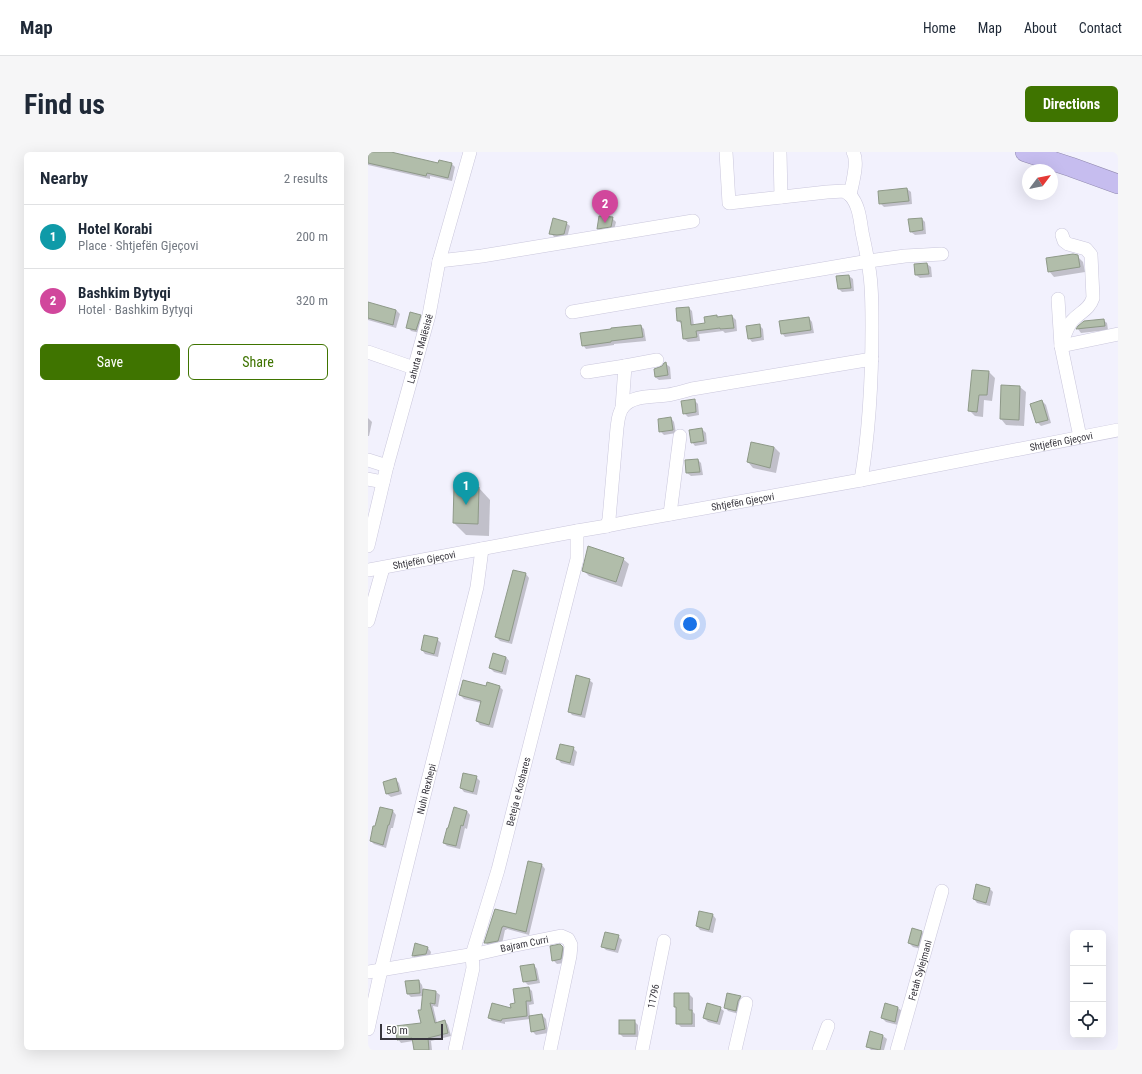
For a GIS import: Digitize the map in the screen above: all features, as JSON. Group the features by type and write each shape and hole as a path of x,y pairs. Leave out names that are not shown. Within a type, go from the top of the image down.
{"highway":[{"path":"1025,152 1118,184"},
{"path":"1064,152 1118,171"}],"street":[{"path":"726,152 729,203 844,191 854,199 858,210 872,285 870,409 861,480"},
{"path":"780,152 781,197"},
{"path":"850,195 855,170 855,155 853,152"},
{"name":"Lahuta e Malësisë","path":"368,546 429,315 439,261 467,153"},
{"path":"439,261 482,256 693,221"},
{"path":"1061,346 1070,323 1086,310 1094,298 1091,255 1086,249 1068,244 1064,241 1062,235"},
{"path":"572,312 868,261 905,256 942,254"},
{"path":"1058,299 1061,346 1080,437"},
{"path":"1061,346 1118,334"},
{"path":"368,352 414,368"},
{"path":"622,408 629,402 639,398 668,395 692,389 872,358"},
{"path":"587,372 658,360"},
{"path":"607,526 611,504 617,428 622,408 625,366"},
{"name":"Shtjefën Gjeçovi","path":"368,570 861,480 1118,430"},
{"path":"670,514 680,436"},
{"path":"368,460 388,466"},
{"path":"368,479 384,482"},
{"name":"Beteja e Koshares","path":"455,1050 473,968 472,955 498,870 577,559 578,531"},
{"name":"Nuhi Rexhepi","path":"368,1029 374,971 477,587 482,549"},
{"path":"368,621 383,568"},
{"name":"Fetah Sylejmani","path":"897,1050 942,891"},
{"name":"Bajram Curri","path":"374,971 472,955 561,936 568,939 572,945 550,1050"},
{"name":"11796","path":"642,1050 664,941"},
{"path":"735,1050 746,1003"},
{"path":"819,1050 828,1026"}],"building":[{"path":"368,152 391,152 438,163 439,160 452,163 448,178 427,173 426,176 368,163"},
{"path":"907,188 909,201 879,204 878,191"},
{"path":"599,216 613,217 611,227 597,229"},
{"path":"553,218 567,222 564,234 549,234"},
{"path":"922,218 923,230 910,232 908,219"},
{"path":"1073,254 1078,255 1080,267 1048,272 1046,258"},
{"path":"927,263 929,274 915,275 914,264"},
{"path":"849,275 851,288 838,289 836,276"},
{"path":"368,302 396,310 393,325 368,318"},
{"path":"689,307 691,325 705,323 704,317 732,315 734,328 696,331 697,337 683,339 681,321 677,321 676,308"},
{"path":"410,312 421,315 416,330 406,328"},
{"path":"809,317 811,330 781,334 779,321"},
{"path":"1104,319 1105,326 1076,329 1084,321"},
{"path":"760,324 761,337 748,339 746,326"},
{"path":"641,325 643,337 582,346 580,333"},
{"path":"666,362 668,375 655,377 654,369 662,366"},
{"path":"972,370 989,371 987,395 979,395 977,412 968,411"},
{"path":"1001,385 1020,386 1019,420 1000,419"},
{"path":"695,399 696,412 683,414 681,401"},
{"path":"1042,400 1048,420 1036,423 1030,404"},
{"path":"671,417 673,430 659,432 658,419"},
{"path":"702,428 704,441 691,443 689,430"},
{"path":"751,442 774,447 770,468 747,462"},
{"path":"698,459 700,472 686,473 685,460"},
{"path":"454,486 479,487 478,524 453,523"},
{"path":"588,546 624,558 616,582 582,571"},
{"path":"513,570 526,573 509,641 495,637"},
{"path":"424,635 438,638 434,654 421,650"},
{"path":"493,653 506,657 502,672 489,668"},
{"path":"576,675 590,679 581,715 568,712"},
{"path":"463,680 486,686 487,682 500,686 489,725 476,721 481,701 459,695"},
{"path":"560,744 574,747 570,763 556,759"},
{"path":"463,773 477,776 473,792 460,788"},
{"path":"396,778 399,791 386,794 383,782"},
{"path":"380,807 393,810 383,845 370,841 373,826 375,826"},
{"path":"454,807 467,811 463,826 461,825 456,846 443,843"},
{"path":"528,861 542,864 526,932 503,926 498,941 484,943 495,909 516,914"},
{"path":"976,884 990,888 986,903 973,899"},
{"path":"699,911 713,914 709,930 696,926"},
{"path":"912,928 922,931 918,946 908,943"},
{"path":"605,932 619,935 615,950 601,947"},
{"path":"415,943 428,947 426,954 412,956"},
{"path":"560,944 563,947 561,959 552,961 550,946"},
{"path":"534,964 537,980 523,982 520,966"},
{"path":"419,980 420,993 407,994 405,981"},
{"path":"529,987 531,1001 526,1001 527,1016 502,1019 501,1021 488,1018 492,1003 511,1008 510,1004 515,1003 513,989"},
{"path":"423,989 436,991 435,1004 430,1003 435,1023 445,1020 448,1033 428,1038 429,1050 414,1050 412,1038 397,1040 395,1026 421,1023 418,1010 421,1010"},
{"path":"674,993 689,993 689,1010 692,1010 692,1024 676,1024"},
{"path":"727,993 741,996 738,1001 736,1011 724,1008"},
{"path":"707,1003 721,1007 717,1022 703,1018"},
{"path":"885,1003 898,1007 895,1022 881,1018"},
{"path":"542,1014 545,1029 531,1032 529,1016"},
{"path":"619,1020 635,1020 635,1034 619,1034"},
{"path":"870,1031 883,1035 880,1050 866,1047"}],"place":[{"name":"Bashkim Bytyqi","path":"605,223"},
{"name":"Hotel Korabi","path":"466,505"}]}
